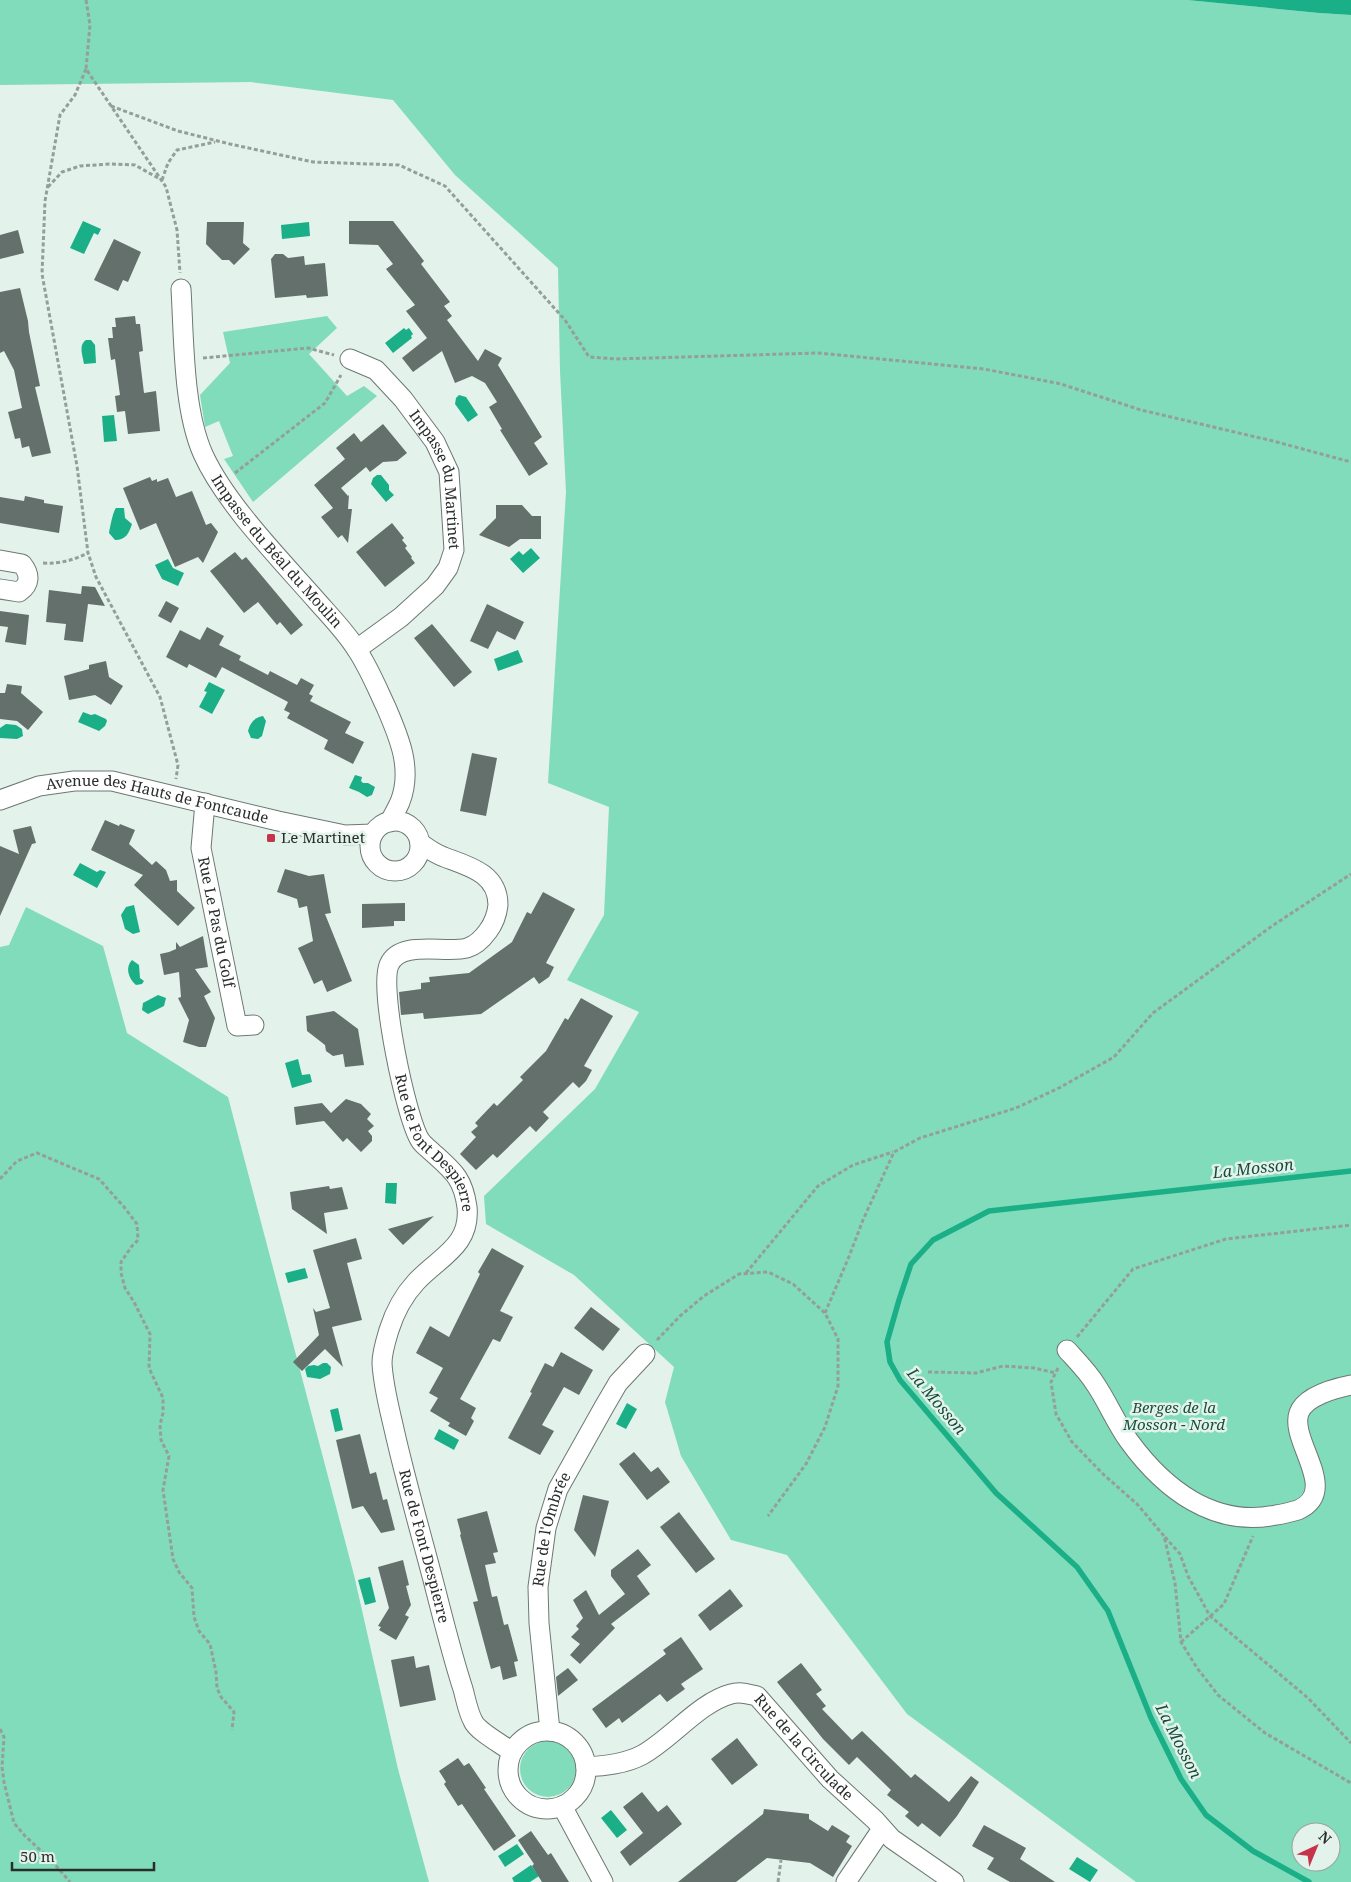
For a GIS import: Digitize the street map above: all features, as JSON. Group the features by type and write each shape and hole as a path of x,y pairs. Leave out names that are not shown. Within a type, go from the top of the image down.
{"street":[{"name":"Impasse du Béal du Moulin","path":"181,289 185,360 194,427 203,454 220,484 258,532 342,629 357,650 372,677 397,733 404,755 405,774 398,823"},
{"name":"Impasse du Martinet","path":"350,359 376,370 403,399 435,442 449,472 454,550 448,568 435,586 401,618 357,650"},
{"path":"0,560 22,564 28,571 29,579 24,588 18,592 0,589"},
{"name":"Avenue des Hauts de Fontcaude","path":"0,800 39,786 74,781 112,781 372,842"},
{"name":"Rue Le Pas du Golf","path":"205,803 201,848 237,1026 254,1025"},
{"path":"398,823 417,835 418,851 406,869 398,871 383,868 377,863 372,856 372,842 383,824 398,823"},
{"name":"Rue de Font Despierre","path":"418,851 469,866 489,878 496,891 498,902 493,924 482,940 470,948 454,950 418,949 397,955 389,965 386,984 390,1020 413,1126 421,1142 458,1176 466,1202 468,1221 454,1249 418,1279 399,1302 382,1359 385,1389 398,1449 456,1667 474,1725 512,1752"},
{"path":"1067,1350 1088,1373 1128,1440 1145,1461 1167,1482 1206,1509 1232,1516 1259,1518 1299,1509 1307,1504 1314,1496 1315,1486 1314,1475 1299,1430 1299,1414 1305,1405 1317,1396 1351,1385"},
{"name":"Rue de l'Ombrée","path":"550,1730 539,1623 538,1587 546,1528 558,1489 604,1407 618,1383 645,1354"},
{"name":"Rue de la Circulade","path":"586,1768 608,1766 643,1755 715,1700 732,1694 744,1693 757,1696 830,1779 875,1820 882,1829 916,1857 954,1882"},
{"path":"550,1730 571,1738 579,1746 584,1756 586,1768 585,1780 580,1791 572,1800 562,1806 548,1809 535,1807 524,1801 514,1791 509,1778 508,1765 512,1752 519,1743 528,1736 550,1730"},
{"path":"562,1806 603,1882"},
{"path":"846,1882 882,1829"}],"path":[{"path":"86,0 90,25 86,69 76,95 60,115 47,188 42,274 77,466 88,553 96,577 160,698 178,765 174,797"},
{"path":"86,69 166,187 177,230 181,289"},
{"path":"111,106 178,131 313,162 398,165 445,186 565,320 589,357 818,353 984,369 1061,384 1141,410 1273,441 1351,462"},
{"path":"161,180 168,163 177,150 218,141"},
{"path":"47,188 62,172 80,166 135,165 161,180"},
{"path":"185,360 308,348 350,359 325,403 220,484"},
{"path":"28,571 38,562 57,564 68,562 88,553"},
{"path":"745,1274 818,1186 853,1165 894,1152 920,1138 1016,1108 1059,1088 1114,1057 1153,1013 1272,926 1351,874"},
{"path":"825,1313 862,1220 894,1152"},
{"path":"0,1179 17,1161 37,1153 98,1179 137,1224 138,1240 121,1262 120,1273 125,1288 150,1334 149,1368 163,1398 163,1412 160,1425 161,1440 169,1456 163,1490 173,1559 179,1572 192,1588 194,1617 199,1631 210,1644 216,1672 217,1688 221,1697 234,1712 232,1730"},
{"path":"1351,1225 1226,1239 1133,1269 1067,1350 1051,1382 1056,1414 1072,1442 1103,1474 1137,1504 1180,1554 1188,1576 1210,1616 1308,1698 1351,1743"},
{"path":"645,1354 676,1320 704,1296 739,1274 768,1272 794,1284 825,1313 838,1339 838,1386 825,1427 806,1464 768,1516"},
{"path":"928,1372 976,1373 1003,1366 1034,1368 1056,1373"},
{"path":"1181,1642 1224,1604 1259,1518"},
{"path":"1164,1536 1175,1583 1181,1642 1197,1668 1218,1695 1265,1733 1351,1782"},
{"path":"0,1729 4,1737 2,1767 4,1782 14,1823 70,1882"},
{"path":"778,1882 781,1860"}],"green space":[{"name":"Berges de la Mosson - Nord","path":"0,0 1187,0 1351,15 1351,1882 1136,1882 907,1714 787,1555 731,1540 681,1456 665,1402 674,1367 574,1275 486,1224 484,1196 595,1089 639,1012 567,980 604,915 609,807 548,783 566,492 560,371 558,268 455,175 393,100 251,82 0,85"},
{"path":"327,316 337,328 309,354 347,396 364,386 377,396 253,502 224,459 233,456 219,421 205,427 200,395 230,363 223,332"},
{"path":"26,907 103,946 127,1033 228,1097 354,1575 398,1769 429,1882 0,1882 0,947 9,945"},
{"path":"542,1741 554,1741 564,1745 572,1753 576,1769 572,1785 564,1793 554,1797 542,1797 532,1793 524,1785 520,1775 520,1763 524,1753 532,1745"}],"shaded area":[{"path":"1187,0 1351,0 1351,15 1319,13"},
{"path":"83,221 101,229 98,235 94,233 84,254 70,248"},
{"path":"309,222 310,236 282,239 281,225"},
{"path":"404,328 406,330 409,328 413,334 412,338 393,353 385,343"},
{"path":"86,340 91,340 95,345 96,363 84,364 82,345"},
{"path":"459,395 466,397 478,415 468,422 455,404 456,398"},
{"path":"114,415 117,441 104,442 102,416"},
{"path":"381,475 394,495 386,502 371,484 373,478"},
{"path":"116,508 124,508 125,518 132,524 130,530 122,539 115,540 109,533"},
{"path":"531,548 540,558 523,573 510,559 519,551 523,555"},
{"path":"168,559 173,568 184,573 178,586 162,579 155,565"},
{"path":"518,650 523,662 498,671 494,659"},
{"path":"209,682 225,690 212,714 199,707 207,692 204,691"},
{"path":"83,712 91,715 95,714 106,719 105,726 99,731 78,722"},
{"path":"263,716 266,721 262,736 258,739 251,738 248,731 250,725 255,719"},
{"path":"6,724 16,725 22,729 23,736 17,739 0,738 0,728"},
{"path":"355,775 362,777 361,781 363,783 368,783 375,787 372,795 367,797 349,788"},
{"path":"80,863 97,872 100,870 106,872 97,888 73,875"},
{"path":"134,905 140,932 133,934 125,929 121,915 126,907"},
{"path":"132,960 139,965 140,978 144,981 142,984 136,985 129,976 128,969"},
{"path":"158,995 166,998 164,1006 148,1014 142,1010 143,1003"},
{"path":"298,1059 302,1075 310,1074 312,1082 292,1088 285,1063"},
{"path":"386,1183 397,1183 396,1204 385,1203"},
{"path":"305,1268 308,1278 288,1283 285,1273"},
{"path":"327,1363 331,1367 330,1374 320,1379 307,1377 305,1369 308,1366 318,1366"},
{"path":"627,1403 637,1409 626,1429 616,1424"},
{"path":"338,1408 343,1430 335,1432 330,1410"},
{"path":"439,1429 459,1440 454,1450 434,1439"},
{"path":"370,1577 376,1602 365,1605 358,1580"},
{"path":"611,1810 627,1830 617,1838 601,1818"},
{"path":"517,1844 524,1854 505,1867 498,1856"},
{"path":"1077,1857 1098,1870 1090,1882 1069,1869"},
{"path":"531,1865 539,1876 530,1882 514,1882 512,1878"}],"building":[{"path":"349,221 393,221 424,261 421,264 450,302 444,306 452,316 447,320 478,361 485,349 502,358 498,365 542,437 534,443 548,464 529,476 500,430 502,429 489,407 497,402 485,383 472,376 455,383 442,351 413,372 402,358 427,338 406,311 415,305 386,269 393,264 378,245 349,244"},
{"path":"207,222 244,222 243,243 250,249 234,265 229,260 222,260 206,244"},
{"path":"18,230 24,253 0,259 0,235"},
{"path":"114,239 141,252 128,282 123,280 118,291 94,280"},
{"path":"275,254 283,254 288,258 304,256 305,265 325,263 328,296 307,298 306,295 275,298 271,259"},
{"path":"20,288 40,386 35,387 51,453 32,457 29,446 22,448 20,438 15,439 8,412 22,408 14,370 4,351 0,353 0,292"},
{"path":"135,316 136,324 140,324 143,351 139,352 144,393 156,391 160,431 128,434 125,411 117,412 115,396 120,395 115,359 111,360 108,338 113,338 112,327 116,327 115,318"},
{"path":"383,424 407,453 397,461 383,462 370,472 366,467 341,488 349,495 348,509 352,509 348,543 342,535 338,538 321,517 333,508 314,485 345,459 336,448 354,433 361,442"},
{"path":"150,477 152,481 157,479 157,482 168,478 176,497 192,491 206,525 211,523 218,532 203,563 198,557 175,567 156,523 140,530 123,488"},
{"path":"25,496 44,500 44,503 63,506 59,533 0,523 0,497 24,501"},
{"path":"496,505 522,505 532,516 541,516 541,539 520,539 509,547 479,535 496,518"},
{"path":"392,523 404,538 402,540 407,546 405,548 415,563 385,587 356,552"},
{"path":"235,552 242,560 246,557 303,625 291,635 280,622 277,625 258,602 244,613 210,571"},
{"path":"82,586 95,587 105,606 88,604 83,642 64,640 66,624 46,622 49,590 81,594"},
{"path":"166,601 179,608 171,623 158,616"},
{"path":"487,604 524,622 515,640 497,631 488,649 470,641"},
{"path":"0,611 29,615 26,645 5,642 8,627 0,626"},
{"path":"432,624 472,672 454,687 414,638"},
{"path":"207,627 224,636 219,645 241,656 239,660 268,675 270,671 297,685 301,678 314,685 309,694 313,696 310,701 351,722 345,733 364,742 353,764 324,749 328,740 287,718 290,713 284,710 288,702 222,667 216,678 189,664 187,668 166,657 180,630 200,640"},
{"path":"106,661 109,677 123,686 111,705 95,695 69,700 64,676 89,669 89,665"},
{"path":"7,684 22,686 21,693 43,712 28,730 17,721 0,719 0,693 5,693"},
{"path":"472,753 497,758 486,816 460,811"},
{"path":"105,820 135,830 129,844 152,865 156,861 166,870 170,881 177,880 177,891 195,908 178,926 134,885 143,875 91,850"},
{"path":"31,826 36,843 32,844 0,916 0,846 19,854 13,830"},
{"path":"285,869 309,876 324,874 331,913 325,914 352,981 327,992 322,980 314,984 298,948 313,941 307,906 299,908 297,899 277,892"},
{"path":"543,892 575,909 546,963 554,967 549,977 539,984 534,977 481,1014 424,1019 423,1013 401,1015 399,992 421,989 421,983 430,982 429,977 469,973 512,942 527,912 531,914"},
{"path":"405,903 405,921 394,921 394,926 362,928 362,904"},
{"path":"203,936 208,967 195,969 211,992 204,996 215,1018 206,1047 199,1047 183,1042 189,1020 178,998 181,997 179,972 164,975 160,954 176,949 176,942 180,947"},
{"path":"581,998 613,1016 584,1066 592,1070 586,1081 579,1088 573,1082 543,1112 549,1118 536,1132 530,1126 497,1158 493,1154 476,1170 460,1154 476,1137 471,1132 478,1126 475,1123 494,1103 497,1106 523,1080 520,1077 546,1051 565,1018 568,1020"},
{"path":"334,1011 358,1029 364,1065 345,1067 343,1054 333,1056 326,1051 325,1045 307,1031 306,1016"},
{"path":"346,1099 361,1104 371,1114 367,1119 374,1126 368,1131 372,1136 372,1141 361,1152 347,1138 343,1142 324,1121 296,1125 294,1107 322,1103 331,1113"},
{"path":"329,1186 330,1189 342,1187 348,1209 324,1213 327,1234 292,1209 290,1192"},
{"path":"434,1216 403,1245 388,1229"},
{"path":"356,1238 362,1259 347,1263 362,1320 332,1327 343,1367 325,1349 302,1371 293,1362 319,1335 313,1308 316,1312 330,1308 313,1250"},
{"path":"492,1248 524,1266 500,1311 513,1317 500,1342 493,1339 460,1399 476,1408 471,1418 474,1421 466,1436 448,1426 450,1423 430,1411 438,1398 429,1393 443,1368 416,1353 430,1326 449,1337 480,1274 478,1272"},
{"path":"591,1307 620,1329 603,1351 574,1328"},
{"path":"561,1352 593,1370 579,1395 564,1387 542,1425 554,1431 540,1455 508,1438 532,1393 530,1392 545,1363 553,1367"},
{"path":"360,1434 370,1474 376,1472 383,1500 387,1499 395,1530 381,1533 363,1506 352,1509 336,1440"},
{"path":"634,1452 651,1472 658,1467 670,1482 647,1500 619,1464"},
{"path":"583,1495 609,1501 595,1557 574,1530"},
{"path":"487,1511 498,1552 493,1553 496,1563 485,1565 492,1597 497,1596 504,1625 508,1624 518,1661 514,1662 517,1676 503,1680 500,1666 491,1669 473,1602 478,1601 457,1519"},
{"path":"679,1512 715,1559 696,1573 660,1527"},
{"path":"638,1549 651,1565 637,1576 650,1594 611,1624 615,1628 580,1664 570,1655 580,1644 571,1637 579,1629 576,1626 583,1618 573,1600 586,1590 599,1615 625,1594 611,1576 611,1570"},
{"path":"403,1560 409,1585 406,1586 411,1605 405,1615 409,1617 396,1640 379,1630 381,1627 378,1626 389,1608 378,1567"},
{"path":"730,1589 743,1606 710,1631 698,1615"},
{"path":"681,1637 703,1669 681,1684 685,1689 667,1702 660,1694 622,1723 619,1718 606,1728 592,1709 666,1654 663,1650"},
{"path":"414,1656 416,1668 429,1665 436,1700 400,1707 391,1660"},
{"path":"801,1663 822,1690 816,1694 826,1706 822,1709 852,1740 862,1731 911,1778 915,1774 949,1802 971,1776 979,1782 957,1816 940,1837 922,1823 918,1827 905,1816 909,1812 887,1795 891,1790 857,1757 849,1765 823,1739 777,1682"},
{"path":"568,1668 578,1680 558,1696 556,1677"},
{"path":"737,1738 758,1765 732,1785 711,1759"},
{"path":"458,1758 464,1766 469,1763 516,1836 494,1851 462,1804 458,1806 444,1784 446,1782 439,1771"},
{"path":"642,1792 658,1812 667,1805 682,1824 630,1866 620,1852 643,1833 623,1807"},
{"path":"764,1809 809,1814 809,1819 828,1831 832,1825 850,1836 846,1842 852,1846 833,1877 810,1863 767,1858 736,1882 678,1882 763,1814"},
{"path":"984,1825 1026,1848 1020,1859 1055,1882 1010,1882 987,1869 994,1858 972,1846"},
{"path":"531,1831 548,1855 551,1853 569,1882 542,1882 532,1866 534,1864 518,1840"}],"waterway":[{"name":"La Mosson","path":"1309,1882 1253,1851 1206,1815 1181,1779 1151,1718 1108,1611 1077,1567 996,1493 900,1380 890,1362 887,1342 911,1264 933,1240 989,1211 1351,1171"}],"place":[{"name":"Le Martinet","path":"271,838"}]}
